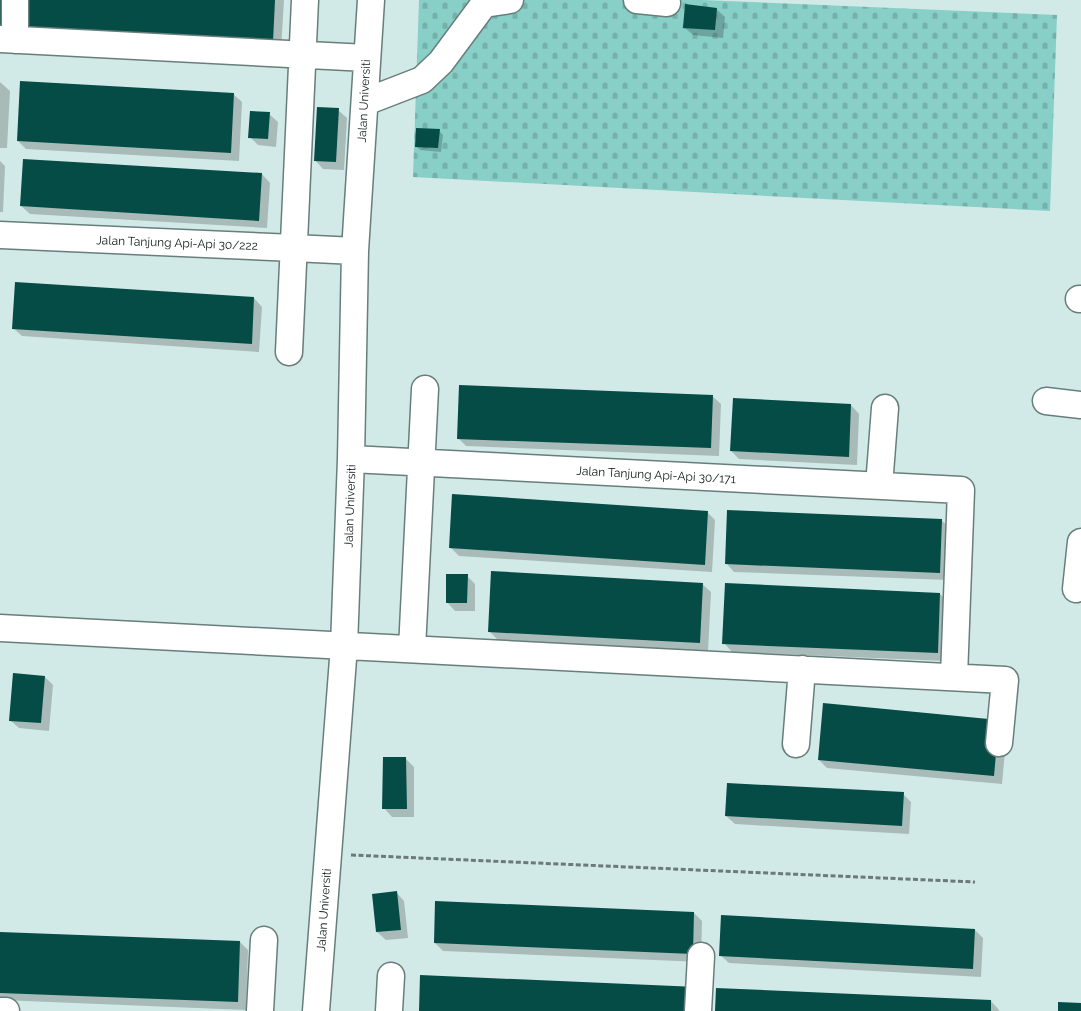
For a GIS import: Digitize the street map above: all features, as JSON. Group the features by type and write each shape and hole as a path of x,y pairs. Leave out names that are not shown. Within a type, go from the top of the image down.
{"street":[{"path":"15,0 7,40 367,58"},
{"path":"289,352 305,0"},
{"name":"Jalan Universiti","path":"316,1011 344,646 351,459 355,251 371,0"},
{"path":"365,102 422,80 441,62 484,4 510,0"},
{"path":"637,0 667,3"},
{"name":"Jalan Tanjung Api-Api 30/222","path":"0,235 355,251"},
{"path":"412,649 425,389"},
{"path":"1046,401 1081,405"},
{"path":"879,486 885,408"},
{"name":"Jalan Tanjung Api-Api 30/171","path":"351,459 961,490 954,677"},
{"path":"1076,589 1081,542"},
{"path":"0,628 1005,680 999,743"},
{"path":"796,744 802,669"},
{"path":"260,1011 264,940"},
{"path":"698,1011 701,956"},
{"path":"389,1011 391,976"},
{"path":"0,1011 6,1011"}],"path":[{"path":"328,854 975,882"}],"green space":[{"path":"419,0 702,0 1057,15 1050,211 413,177"}],"building":[{"path":"0,0 9,0 7,27 0,27"},
{"path":"28,0 275,0 273,42 26,27"},
{"path":"685,4 717,8 715,30 683,28"},
{"path":"20,81 234,93 231,153 17,141"},
{"path":"317,107 339,108 336,162 314,161"},
{"path":"250,111 270,112 268,139 248,138"},
{"path":"416,128 440,129 438,148 415,147"},
{"path":"23,159 262,173 259,221 20,206"},
{"path":"15,282 254,297 252,344 12,329"},
{"path":"459,385 713,395 711,448 457,439"},
{"path":"733,398 851,404 849,457 730,451"},
{"path":"452,494 708,511 705,565 449,548"},
{"path":"727,510 942,519 940,573 725,564"},
{"path":"491,571 703,583 700,643 488,632"},
{"path":"446,574 468,574 467,603 446,603"},
{"path":"725,583 940,593 938,653 722,644"},
{"path":"13,673 45,676 41,723 9,721"},
{"path":"823,703 999,720 994,776 818,760"},
{"path":"383,757 406,757 407,809 382,809"},
{"path":"727,783 904,792 902,826 725,816"},
{"path":"397,891 401,930 376,932 372,894"},
{"path":"435,901 694,912 693,954 434,943"},
{"path":"721,915 975,929 973,969 719,956"},
{"path":"0,932 240,941 238,1002 0,993"},
{"path":"420,975 697,987 696,1011 419,1011"},
{"path":"716,988 991,1000 991,1011 715,1011"},
{"path":"1058,1002 1081,1003 1081,1011 1058,1011"}]}
